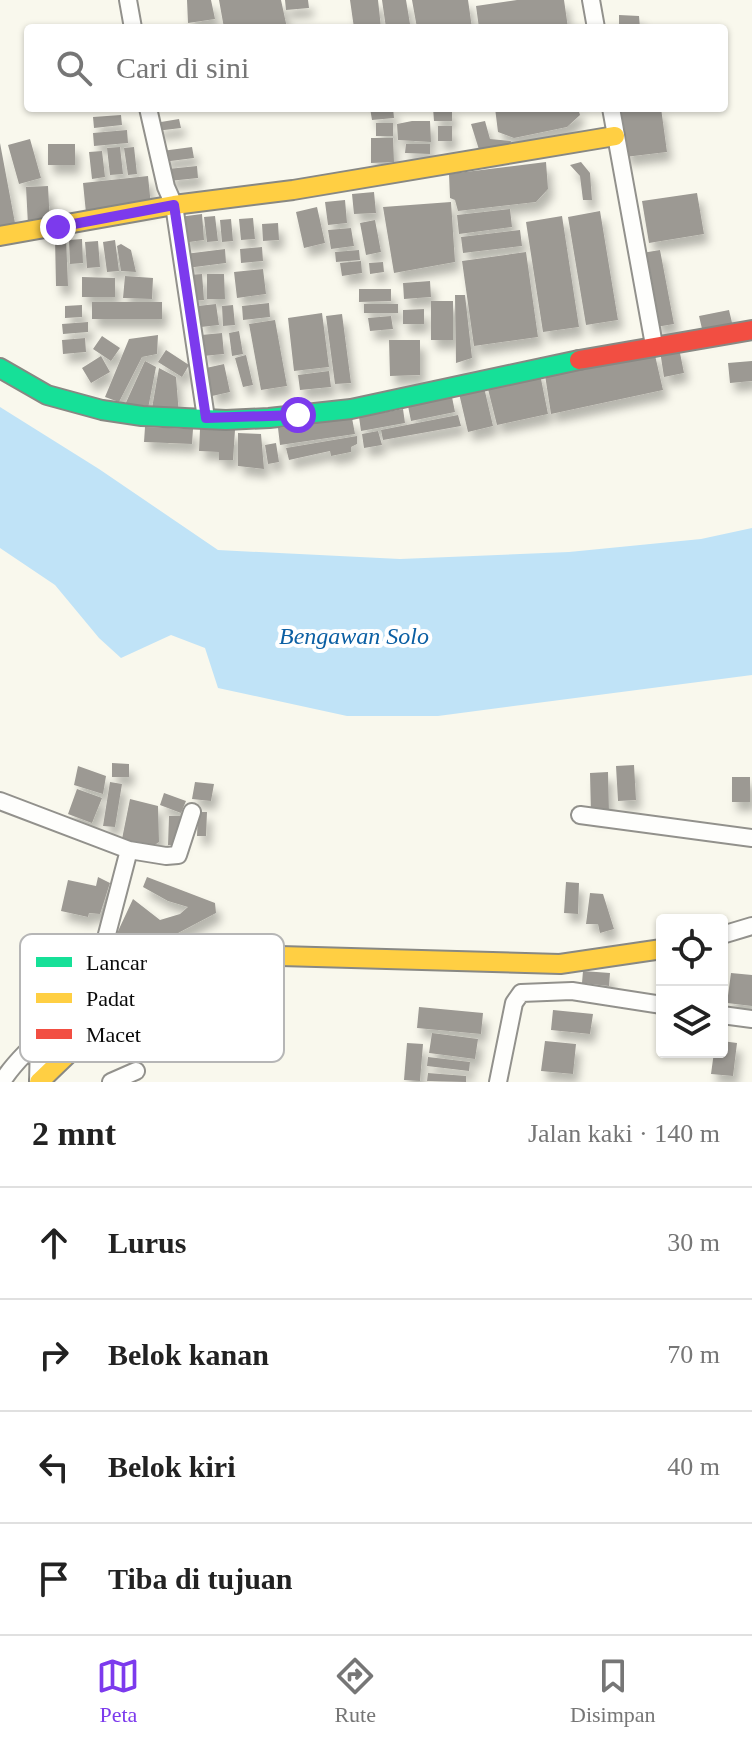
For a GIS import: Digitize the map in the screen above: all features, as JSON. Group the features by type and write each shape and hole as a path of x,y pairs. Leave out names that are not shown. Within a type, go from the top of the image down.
{"street":[{"path":"128,0 132,24"},
{"path":"591,0 595,24"},
{"path":"149,112 166,187 174,205 206,418"},
{"path":"612,112 654,345"},
{"path":"0,236 174,205 323,185 615,136"},
{"path":"0,368 22,383 64,401 150,418 298,415 376,404 654,345 752,330"},
{"path":"0,801 129,850 166,856 178,855 192,812"},
{"path":"580,815 752,838"},
{"path":"107,934 129,850"},
{"path":"728,933 752,926"},
{"path":"284,956 560,964 656,950"},
{"path":"560,964 572,991"},
{"path":"498,1082 517,997 527,991 572,991 656,1004"},
{"path":"728,1016 752,1019"},
{"path":"2,1082 20,1057"},
{"path":"38,1062 38,1082"},
{"path":"38,1082 59,1062"},
{"path":"111,1082 136,1071"}],"water":[{"name":"Bengawan Solo","path":"0,407 99,469 218,550 400,559 569,552 701,539 752,528 752,675 438,716 347,716 218,688 205,648 171,635 121,658 99,638 55,585 0,548"}],"building":[{"path":"187,0 211,0 215,19 188,23"},
{"path":"219,0 281,0 286,24 223,24"},
{"path":"285,0 308,0 309,8 286,10"},
{"path":"350,0 378,0 381,24 353,24"},
{"path":"382,0 406,0 410,24 385,24"},
{"path":"412,0 468,0 471,24 416,24"},
{"path":"517,0 564,0 567,24 478,24 476,6"},
{"path":"619,15 639,16 640,24 619,24"},
{"path":"371,112 393,112 394,118 372,120"},
{"path":"433,112 452,112 452,121 434,121"},
{"path":"496,112 579,112 580,115 567,127 514,138 498,132"},
{"path":"619,112 662,112 667,152 625,157"},
{"path":"121,115 122,125 94,128 93,117"},
{"path":"179,119 181,128 156,131 155,123"},
{"path":"430,121 431,142 398,140 397,124"},
{"path":"485,121 490,139 511,141 510,147 481,156 471,124"},
{"path":"376,123 393,123 393,136 376,136"},
{"path":"438,126 452,126 452,141 438,141"},
{"path":"127,130 128,143 94,146 93,133"},
{"path":"371,138 393,138 394,162 371,163"},
{"path":"30,139 41,178 19,184 8,145"},
{"path":"0,143 15,223 0,226"},
{"path":"48,144 75,144 75,165 48,165"},
{"path":"406,144 430,144 430,154 405,153"},
{"path":"120,147 123,174 110,175 107,148"},
{"path":"134,147 137,174 128,175 124,148"},
{"path":"192,147 194,158 163,162 162,151"},
{"path":"102,151 105,177 92,179 89,152"},
{"path":"546,162 548,189 536,202 458,211 455,200 450,198 449,174"},
{"path":"581,162 590,173 592,200 583,200 580,176 570,165"},
{"path":"197,166 198,178 169,181 168,169"},
{"path":"148,176 151,206 86,213 83,183"},
{"path":"48,186 50,224 28,225 26,187"},
{"path":"374,192 376,213 354,214 352,194"},
{"path":"697,193 704,234 649,243 642,201"},
{"path":"345,200 347,223 328,225 325,202"},
{"path":"451,202 455,262 394,273 383,207"},
{"path":"317,207 325,243 304,248 296,212"},
{"path":"510,209 512,227 459,234 457,215"},
{"path":"600,211 618,320 586,325 568,217"},
{"path":"202,214 204,240 182,243 179,217"},
{"path":"215,216 218,241 207,242 204,217"},
{"path":"562,216 579,327 543,332 526,222"},
{"path":"253,218 255,239 241,240 239,219"},
{"path":"231,219 233,241 222,242 220,220"},
{"path":"375,220 381,252 366,255 360,223"},
{"path":"278,223 279,240 263,241 262,224"},
{"path":"351,228 354,246 331,249 328,230"},
{"path":"520,230 522,246 463,253 461,237"},
{"path":"66,237 68,286 56,286 55,238"},
{"path":"82,239 83,263 70,264 69,240"},
{"path":"115,240 119,271 107,272 103,242"},
{"path":"98,241 100,267 87,268 85,242"},
{"path":"121,244 131,250 136,272 121,271 117,246"},
{"path":"262,247 263,261 241,263 240,249"},
{"path":"225,249 226,263 187,268 185,254"},
{"path":"359,250 360,260 336,262 335,252"},
{"path":"660,250 674,324 656,327 642,253"},
{"path":"526,252 538,337 474,346 462,261"},
{"path":"361,261 362,273 342,276 340,263"},
{"path":"383,262 384,272 370,274 369,263"},
{"path":"263,269 266,294 237,298 234,272"},
{"path":"202,274 204,300 190,301 188,275"},
{"path":"207,274 224,274 225,299 207,299"},
{"path":"125,276 153,278 152,299 123,298"},
{"path":"82,277 115,278 115,297 82,297"},
{"path":"430,281 431,297 404,299 403,283"},
{"path":"359,289 391,289 391,301 359,302"},
{"path":"455,295 465,295 472,358 456,363"},
{"path":"431,301 453,301 453,340 431,340"},
{"path":"92,302 162,302 162,319 92,319"},
{"path":"269,303 270,317 243,320 242,306"},
{"path":"216,304 219,325 201,327 198,306"},
{"path":"364,304 398,304 398,313 364,313"},
{"path":"82,305 82,317 65,318 65,306"},
{"path":"233,305 235,325 223,326 222,306"},
{"path":"424,309 424,324 403,324 403,310"},
{"path":"729,310 733,327 703,333 699,316"},
{"path":"322,313 329,367 294,371 288,318"},
{"path":"342,314 351,383 335,384 326,316"},
{"path":"391,316 393,329 370,331 368,318"},
{"path":"275,320 287,386 261,390 249,324"},
{"path":"88,322 88,332 63,334 62,324"},
{"path":"239,331 243,354 232,356 229,333"},
{"path":"222,333 224,354 203,356 201,335"},
{"path":"158,335 157,354 142,357 119,402 105,397 129,339"},
{"path":"102,336 120,348 111,361 93,349"},
{"path":"85,338 86,352 63,354 62,340"},
{"path":"389,340 420,340 420,375 390,376"},
{"path":"679,348 684,373 664,377 660,351"},
{"path":"166,350 189,365 182,377 158,362"},
{"path":"654,351 663,390 551,414 545,375"},
{"path":"246,355 253,385 243,387 235,358"},
{"path":"101,356 110,372 91,383 82,368"},
{"path":"145,361 156,367 147,414 124,407"},
{"path":"752,361 752,381 730,383 728,363"},
{"path":"224,364 230,392 212,396 206,368"},
{"path":"159,368 176,377 179,415 151,414"},
{"path":"539,369 548,414 497,425 486,381"},
{"path":"329,371 331,387 300,390 298,375"},
{"path":"483,383 493,426 468,432 458,389"},
{"path":"452,397 455,412 411,421 408,406"},
{"path":"403,409 405,423 361,431 359,417"},
{"path":"458,415 461,426 383,440 381,430"},
{"path":"352,418 355,434 280,445 278,428"},
{"path":"145,427 193,429 192,444 144,442"},
{"path":"200,429 235,430 233,460 219,460 219,452 199,451"},
{"path":"378,431 382,445 364,448 362,434"},
{"path":"238,433 261,434 264,469 238,466"},
{"path":"357,436 357,444 351,447 351,452 331,456 330,451 289,460 286,448"},
{"path":"276,443 279,462 268,464 265,445"},
{"path":"112,763 129,764 129,777 112,777"},
{"path":"634,765 636,800 618,801 616,766"},
{"path":"78,766 106,776 103,794 74,785"},
{"path":"608,772 609,813 591,814 590,773"},
{"path":"732,777 750,777 750,802 732,802"},
{"path":"110,782 122,784 115,827 103,826"},
{"path":"195,782 214,784 211,801 192,799"},
{"path":"77,789 102,798 92,823 68,814"},
{"path":"164,793 186,801 181,813 160,805"},
{"path":"130,799 158,806 159,842 153,846 122,839"},
{"path":"198,812 207,812 206,836 197,836"},
{"path":"169,816 180,816 179,845 168,845"},
{"path":"98,877 110,883 100,914 89,913 88,917 61,911 68,880 96,886"},
{"path":"147,877 215,903 216,913 176,934 117,934 133,899 160,920 180,914 188,907 168,901 143,887"},
{"path":"566,882 579,883 578,914 564,913"},
{"path":"590,893 603,894 614,929 600,933 598,924 586,924"},
{"path":"583,971 610,973 609,986 582,983"},
{"path":"731,973 752,975 752,1006 728,1003"},
{"path":"419,1007 483,1013 481,1034 417,1028"},
{"path":"553,1010 593,1014 590,1034 551,1030"},
{"path":"432,1033 478,1039 475,1059 429,1053"},
{"path":"545,1041 576,1044 573,1074 541,1071"},
{"path":"728,1042 737,1043 733,1076 711,1074 713,1058 728,1058"},
{"path":"407,1043 423,1044 420,1081 404,1080"},
{"path":"428,1057 470,1062 469,1071 427,1066"},
{"path":"428,1073 466,1076 466,1082 427,1081"}],"traffic: fast":[{"path":"0,368 47,395 102,410 142,416 226,420 351,409 579,360"}],"traffic: slow":[{"path":"0,236 174,205 293,190 615,136"},
{"path":"284,956 560,964 656,950"},
{"path":"39,1082 60,1062"}],"traffic: jam":[{"path":"579,360 752,330"}],"route":[{"path":"58,227 174,205 206,418 298,415"}]}
